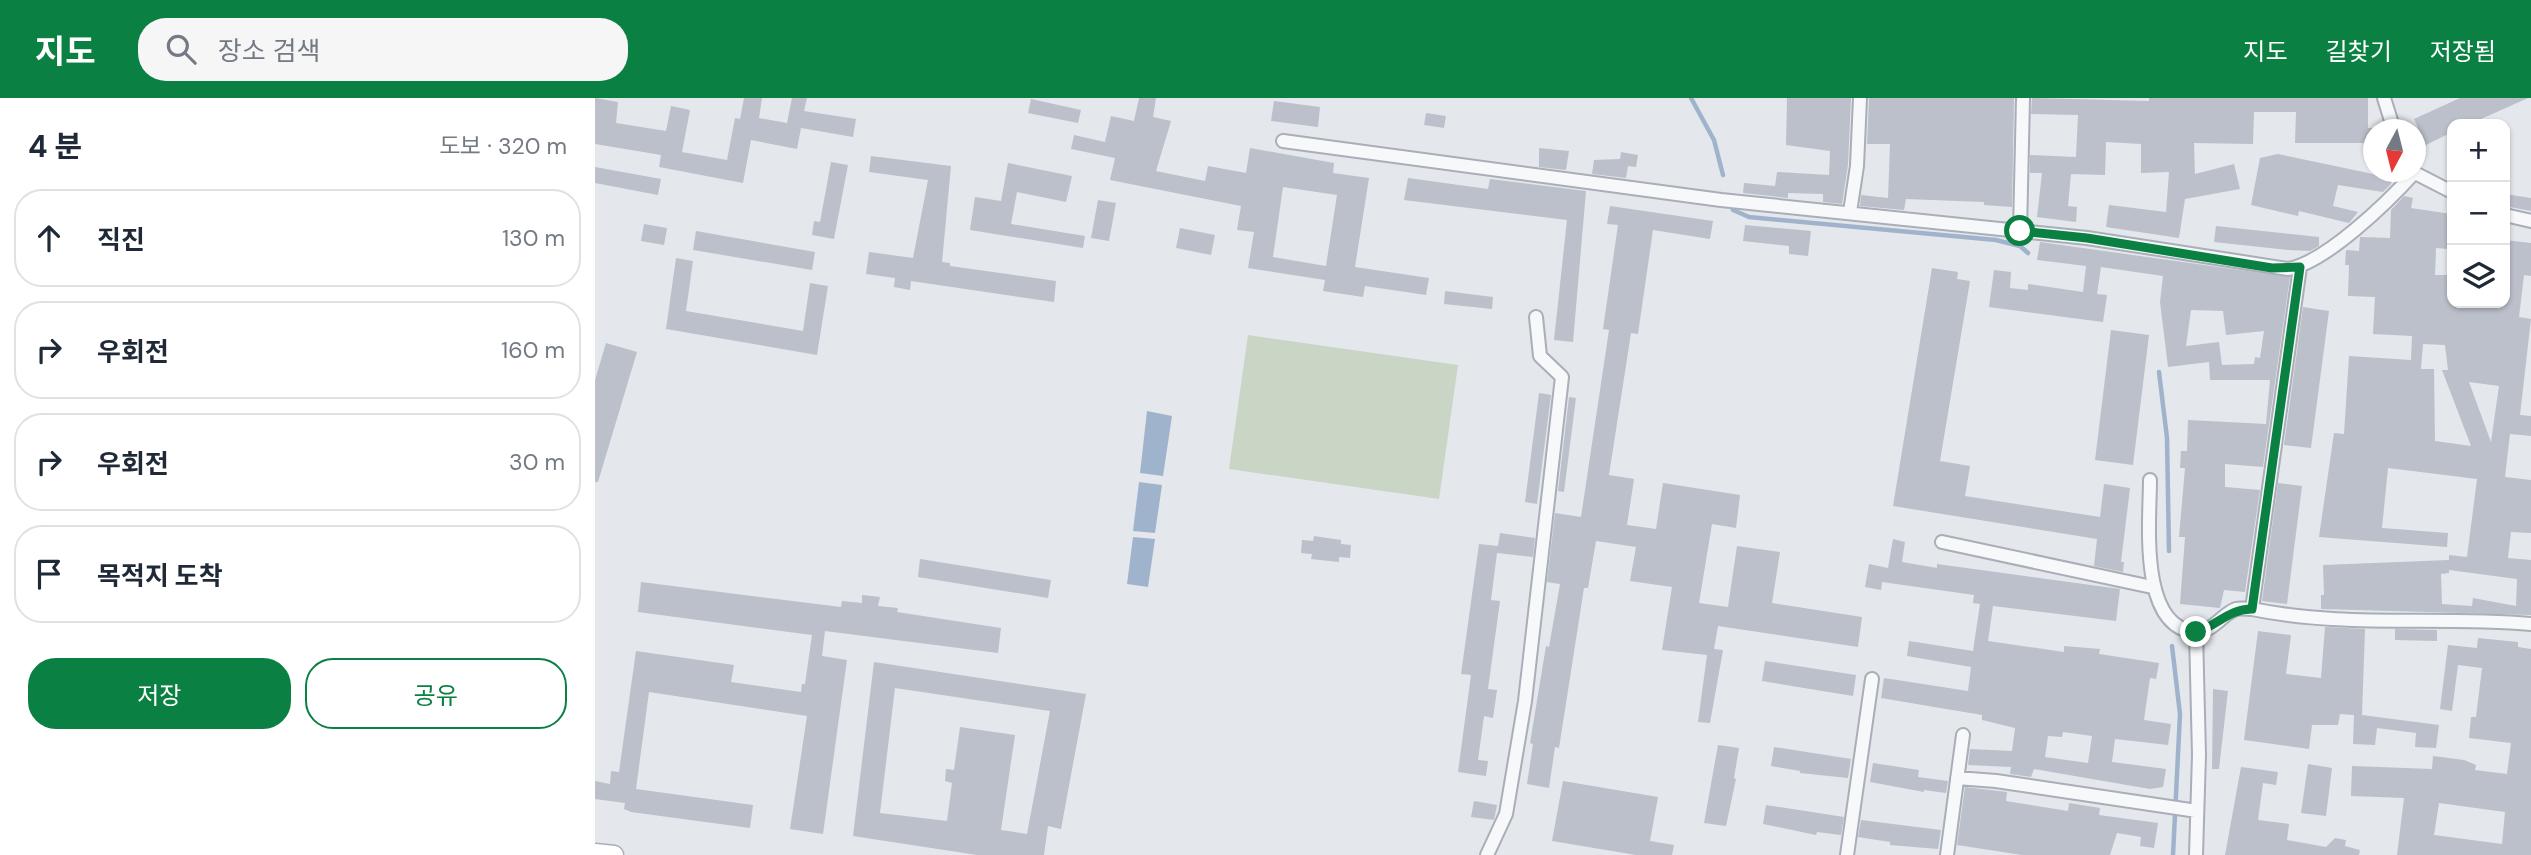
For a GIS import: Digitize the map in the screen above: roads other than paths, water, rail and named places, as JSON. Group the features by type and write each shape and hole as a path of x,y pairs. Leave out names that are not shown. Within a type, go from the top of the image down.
{"street":[{"path":"1850,212 1857,166 1860,98"},
{"path":"2020,231 2023,98"},
{"path":"2388,99 2391,119"},
{"path":"1283,141 1721,200 2087,238 2272,268 2300,267 2324,253 2405,182"},
{"path":"2426,178 2447,189"},
{"path":"2510,216 2531,221"},
{"path":"2252,609 2300,267"},
{"path":"1487,855 1506,814 1525,701 1562,377 1539,356 1537,317"},
{"path":"2150,480 2152,587 2159,605 2178,625 2196,632 2212,627 2236,609 2312,618 2452,619 2531,624"},
{"path":"1942,542 2152,587"},
{"path":"2196,632 2196,855"},
{"path":"1847,855 1872,678"},
{"path":"1947,855 1963,735"},
{"path":"1957,778 1996,781 2197,811"},
{"path":"595,852 614,855"}],"water":[{"path":"1147,411 1172,416 1163,476 1140,473"},
{"path":"1139,482 1162,485 1155,533 1133,531"},
{"path":"1133,537 1155,539 1148,587 1127,584"}],"waterway":[{"path":"1691,98 1714,140 1723,175"},
{"path":"1733,210 1749,217 1996,240 2020,246 2028,253"},
{"path":"2159,372 2167,438 2169,551"},
{"path":"2172,646 2180,714 2173,855"}]}
